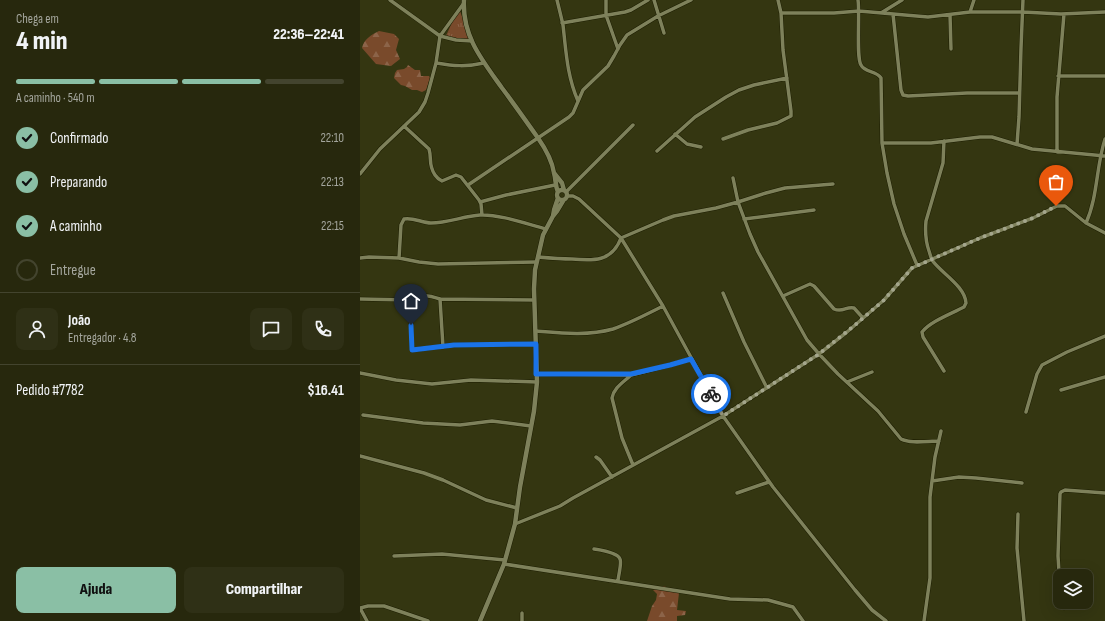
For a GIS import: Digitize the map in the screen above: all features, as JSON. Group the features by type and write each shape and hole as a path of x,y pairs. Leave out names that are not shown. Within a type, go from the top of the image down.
{"street":[{"path":"390,0 440,36 472,42"},
{"path":"557,0 562,23 569,75 578,101"},
{"path":"606,0 606,15 618,49"},
{"path":"562,23 625,12 648,0"},
{"path":"654,0 664,33"},
{"path":"468,185 569,117 573,113 583,90 608,66 623,40 628,35 658,16 692,0"},
{"path":"723,139 777,123 792,114 783,50 781,13 778,0"},
{"path":"858,0 858,57 863,69 879,74 881,78 882,143 894,204 904,234 917,265"},
{"path":"881,13 902,0"},
{"path":"970,12 974,0"},
{"path":"1017,144 1023,0"},
{"path":"360,174 380,149 422,107 428,93 436,63 440,36 464,1"},
{"path":"464,1 466,21 472,42 484,63 548,154 558,192 558,198 553,216"},
{"path":"781,13 859,11 928,17 970,12 1064,14 1105,12"},
{"path":"893,14 901,90 904,95 1019,93"},
{"path":"1057,152 1056,108 1064,14"},
{"path":"950,15 951,49"},
{"path":"436,63 463,66 472,66 484,63"},
{"path":"1058,76 1105,76"},
{"path":"657,151 695,117 739,90 754,85 787,78"},
{"path":"566,193 633,125"},
{"path":"404,126 429,150 431,167 438,179 442,181 456,175 462,177 480,202 482,215"},
{"path":"675,134 687,144 701,147"},
{"path":"882,143 931,143 986,137 996,138 1032,149 1105,156"},
{"path":"1086,223 1093,204 1100,156 1105,139"},
{"path":"944,141 943,163 926,221 926,241 932,260 955,283 966,301 964,307 942,318 922,332 923,337 944,371"},
{"path":"480,621 504,562 515,524 534,410 537,382 534,279 543,236 553,216 563,200 566,199 566,193 562,183 554,173"},
{"path":"733,178 738,202 758,252 807,340 819,354 878,411 900,439 904,441 939,441"},
{"path":"360,258 399,258 438,264 537,260 599,260 617,248 621,238 674,216 716,208 785,188 833,184"},
{"path":"480,202 555,185"},
{"path":"558,192 561,190 577,198 621,238 663,306 723,416 769,482 800,523 872,610 886,621"},
{"path":"558,198 563,200"},
{"path":"515,524 560,506 723,416 768,388 819,354 863,318 884,300 912,268 917,265 932,260 980,238 1027,221 1056,206 1065,206 1086,223 1105,233"},
{"path":"744,219 814,210"},
{"path":"399,258 401,225 404,219 409,218 424,222 440,222 482,215 494,216 546,229"},
{"path":"783,296 810,284 814,286 834,309 841,311 852,307 856,309 863,318"},
{"path":"723,293 744,342 768,388"},
{"path":"360,299 410,300 427,295 440,299 534,300"},
{"path":"440,299 443,346"},
{"path":"410,300 412,350 454,345 536,344"},
{"path":"536,331 568,333 599,332 612,329 663,306"},
{"path":"1026,412 1037,374 1042,365 1067,352 1105,336"},
{"path":"536,374 631,374 691,359"},
{"path":"847,382 872,372"},
{"path":"360,373 427,384 471,380 537,382"},
{"path":"631,374 616,389 612,398 622,438 633,465"},
{"path":"1061,390 1105,377"},
{"path":"363,415 423,423 460,425 492,421 531,426"},
{"path":"924,621 930,578 930,497 941,431"},
{"path":"360,456 424,474 448,482 486,500 517,508"},
{"path":"596,457 600,460 612,478"},
{"path":"932,481 959,477 1022,483"},
{"path":"737,493 769,482"},
{"path":"1059,569 1060,494 1065,490 1105,493"},
{"path":"1018,514 1017,548 1024,621"},
{"path":"594,549 612,553 620,559 618,581"},
{"path":"394,556 442,554 504,562 565,574 730,599 768,600 793,607 803,621"},
{"path":"367,621 360,608 368,606 384,606 428,621"},
{"path":"522,613 522,621"}],"green space":[{"path":"460,11 471,40 445,38 455,16"},
{"path":"379,31 394,34 399,39 396,50 400,59 391,66 376,64 362,48 366,40"},
{"path":"408,65 415,70 420,70 421,76 429,76 430,78 426,90 422,92 412,90 401,85 394,78 397,70 404,69"},
{"path":"664,586 679,593 677,610 686,611 685,615 677,616 677,621 647,621 652,606 656,600 657,594 653,590"}],"way so far":[{"path":"711,394 723,416 819,354 884,300 912,268 980,238 1015,226 1056,206"}],"route":[{"path":"411,325 412,350 454,345 536,344 536,374 631,374 691,359 711,394"}]}
